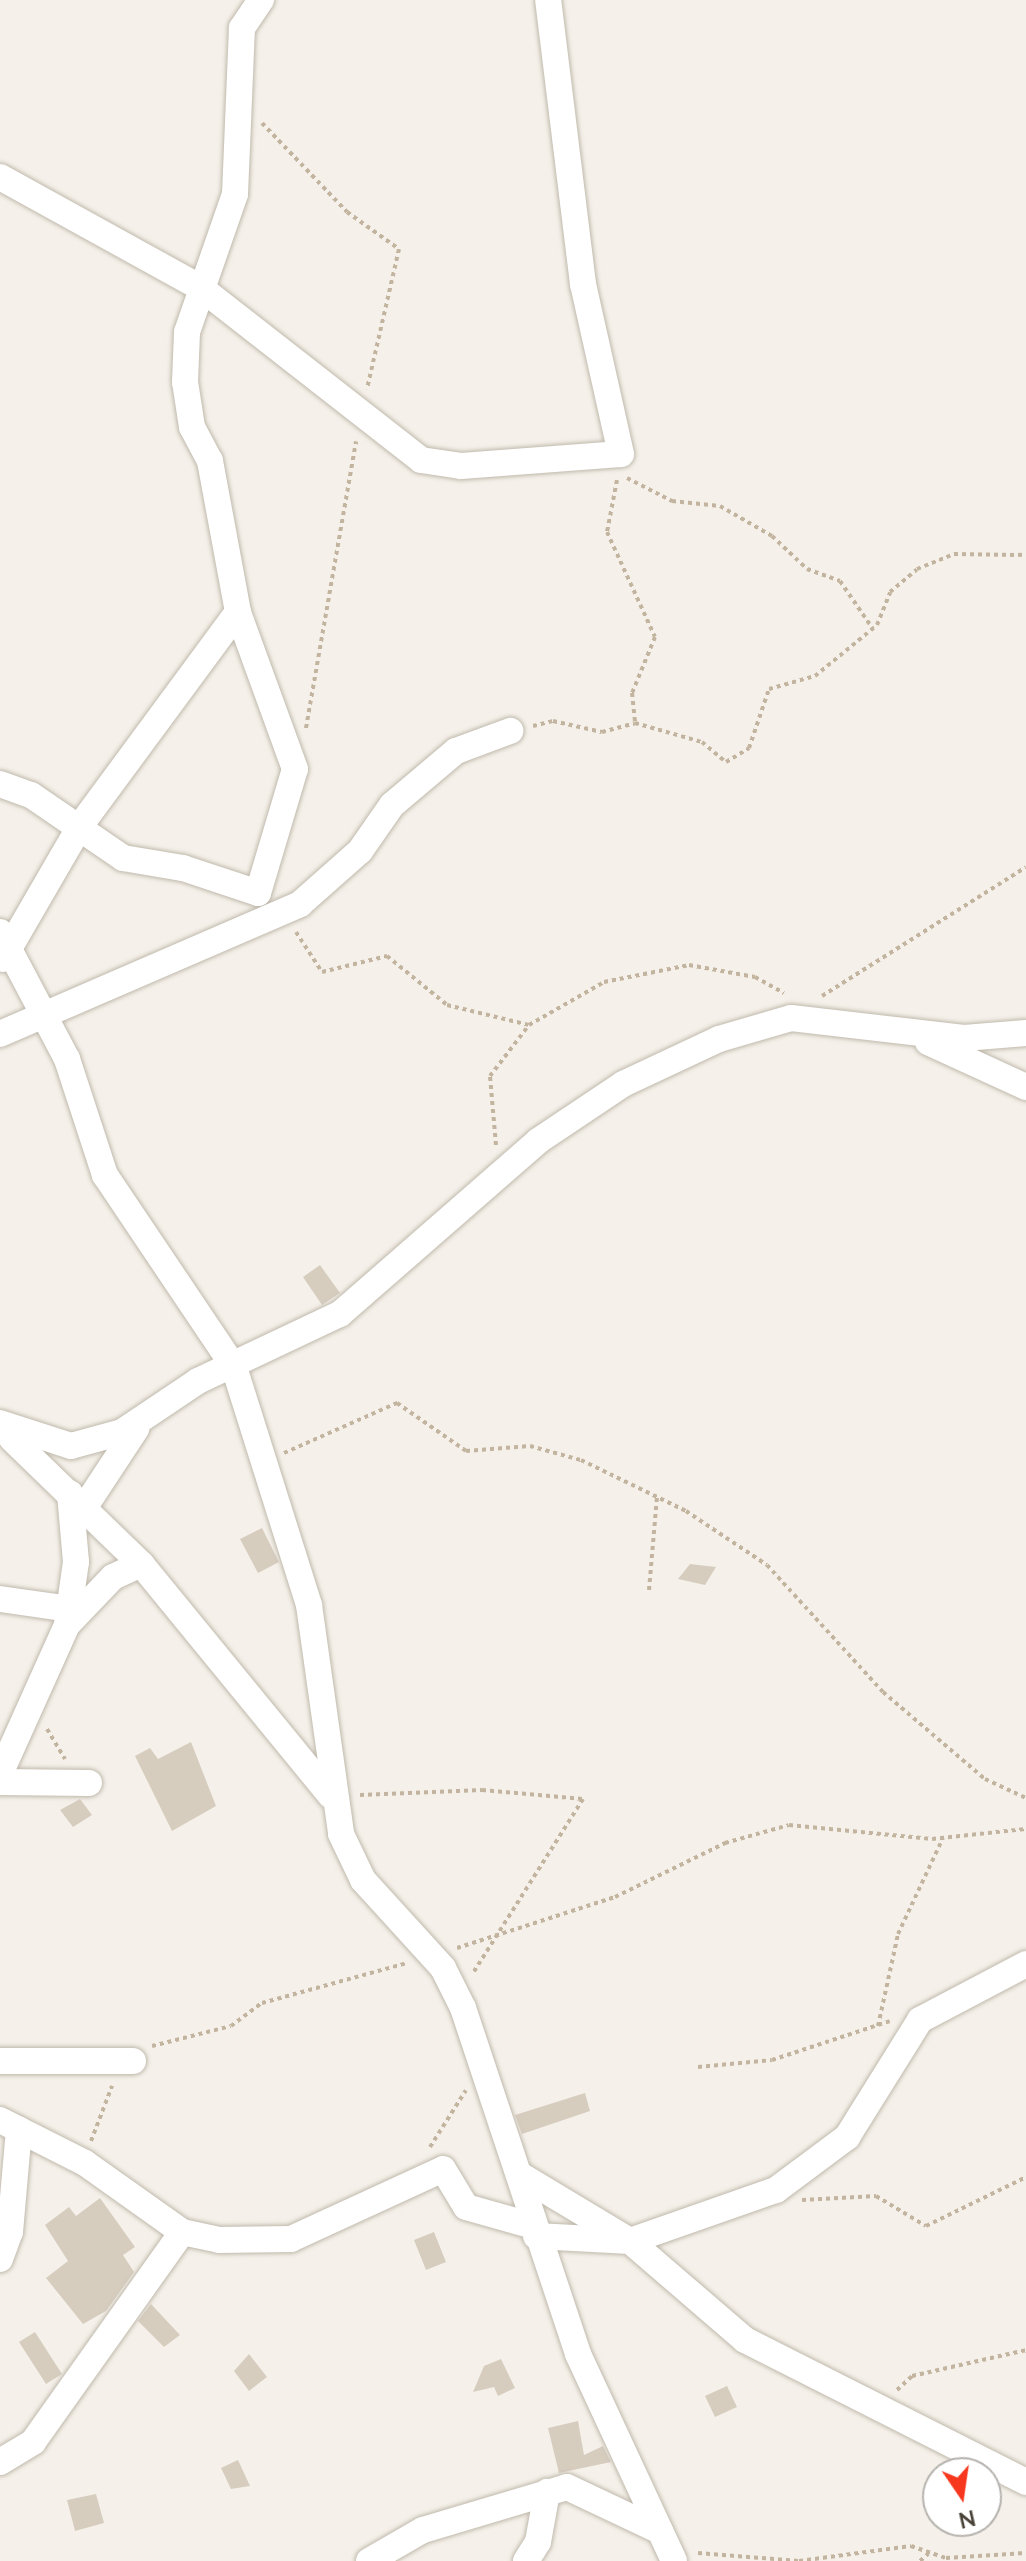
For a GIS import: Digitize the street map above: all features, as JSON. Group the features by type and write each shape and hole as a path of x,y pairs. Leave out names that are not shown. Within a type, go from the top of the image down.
{"street":[{"path":"258,893 295,769 238,612 210,461 192,427 185,382 187,332 235,194 238,63 242,28 261,0"},
{"path":"0,177 201,288 421,460 461,466 621,454 583,284 548,0"},
{"path":"238,612 80,826 3,947 47,1015 105,1175 234,1367 309,1605 331,1796 363,1880 432,1957 459,2000 578,2354 667,2546"},
{"path":"0,1034 47,1015 193,945 290,910 350,861 392,805 456,751 510,731"},
{"path":"0,784 80,826 123,858 183,868 258,893 290,910"},
{"path":"0,1424 71,1446 99,1442 234,1367 340,1314 472,1194 623,1084 719,1039 791,1018 915,1035 1026,1033"},
{"path":"915,1035 1026,1087"},
{"path":"0,1774 68,1617 76,1562 77,1500 148,1413"},
{"path":"0,1424 141,1564 331,1796"},
{"path":"68,1617 113,1577 141,1564"},
{"path":"0,1599 68,1617"},
{"path":"0,1782 89,1783"},
{"path":"0,2259 10,2232 10,2125 83,2162 182,2232 245,2242 291,2239 443,2169 466,2207 535,2231 630,2241 767,2193 847,2137 920,2020 1026,1964"},
{"path":"0,2061 133,2061"},
{"path":"520,2175 560,2205 630,2241 745,2340 876,2409 1026,2482"},
{"path":"0,2462 33,2442 182,2232"},
{"path":"369,2561 423,2530 567,2487 667,2546"},
{"path":"526,2561 538,2542 547,2492"}],"path":[{"path":"635,723 632,693 655,637 607,532 618,473 672,501 720,506 772,536 807,569 840,581 873,629"},
{"path":"510,731 553,721 602,732 635,723 702,742 726,762 749,748 769,689 815,676 873,629 890,592 917,569 954,554 1026,555"},
{"path":"807,1006 1026,867"},
{"path":"290,910 322,972 387,956 447,1005 529,1025"},
{"path":"497,1157 490,1076 529,1025 604,982 689,965 755,977 794,999"},
{"path":"264,1462 397,1403 466,1451 530,1446 657,1497 767,1565 883,1692 985,1779 1026,1798"},
{"path":"649,1590 657,1497"},
{"path":"36,1690 52,1744 89,1783"},
{"path":"366,1794 482,1790 583,1799 459,2000"},
{"path":"83,2162 100,2108 133,2061 149,2047 231,2026 262,2003 432,1957 505,1929 615,1897 725,1843 789,1825 943,1838 1026,1829 1026,1819"},
{"path":"878,2026 898,1934 943,1838"},
{"path":"698,2067 772,2060 899,2018"},
{"path":"421,2156 465,2092 478,2058"},
{"path":"767,2193 841,2203 876,2196 926,2226 1026,2177"},
{"path":"876,2409 912,2376 1026,2350"},
{"path":"667,2546 799,2561 911,2546 928,2554 1026,2553"},
{"path":"920,2561 928,2554"}],"building":[{"path":"320,1265 340,1293 322,1305 303,1277"},
{"path":"262,1528 279,1562 258,1573 240,1539"},
{"path":"690,1564 716,1567 705,1585 678,1579"},
{"path":"191,1742 216,1806 172,1831 135,1756 150,1748 158,1759"},
{"path":"80,1799 92,1815 73,1827 60,1810"},
{"path":"585,2093 590,2111 522,2134 515,2115"},
{"path":"100,2198 135,2247 123,2255 134,2272 106,2311 83,2324 46,2278 68,2261 45,2225 69,2207 76,2216"},
{"path":"434,2232 446,2262 426,2270 414,2240"},
{"path":"151,2304 180,2335 164,2347 138,2321"},
{"path":"35,2332 62,2374 46,2384 19,2342"},
{"path":"249,2354 267,2377 249,2391 234,2371"},
{"path":"501,2359 515,2388 498,2396 494,2387 473,2392 484,2366"},
{"path":"727,2386 737,2407 715,2417 705,2396"},
{"path":"578,2421 584,2455 603,2446 611,2462 559,2473 548,2428"},
{"path":"238,2460 250,2486 231,2489 221,2468"},
{"path":"96,2494 104,2523 75,2531 67,2500"}]}
